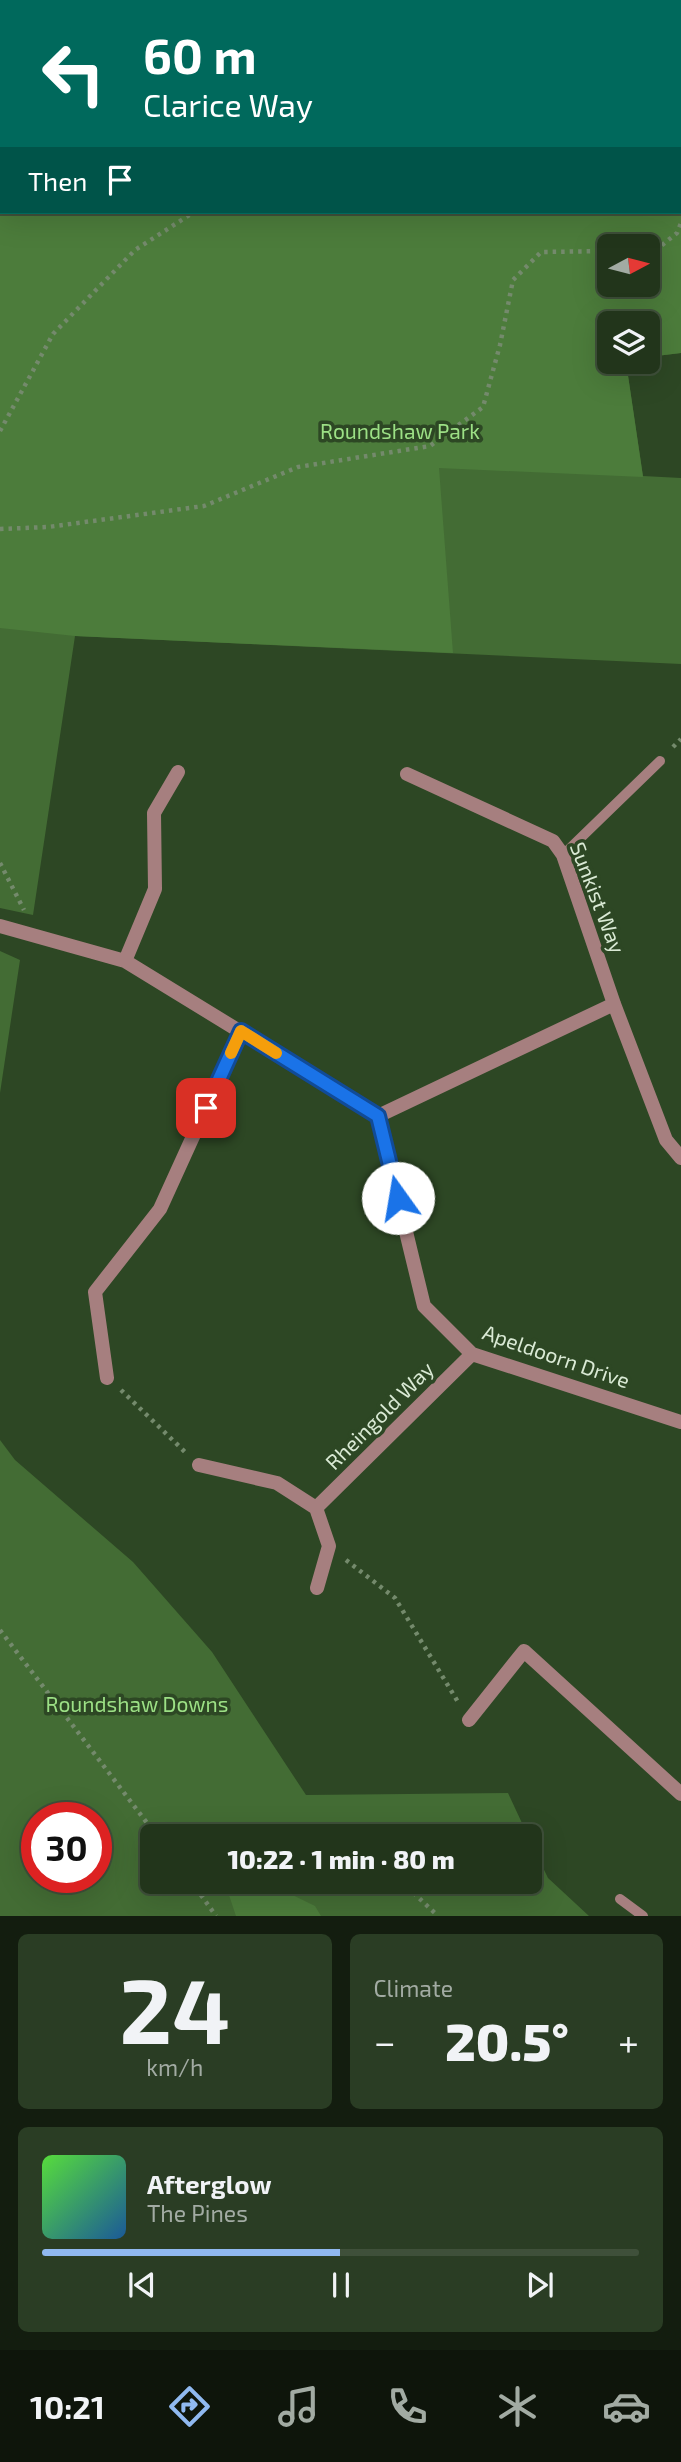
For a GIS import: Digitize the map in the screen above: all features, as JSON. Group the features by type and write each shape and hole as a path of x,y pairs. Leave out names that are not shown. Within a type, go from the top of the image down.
{"street":[{"path":"125,961 155,890 154,813 178,772"},
{"name":"Sunkist Way","path":"407,774 552,841 562,855 614,1004 666,1140 681,1158"},
{"path":"0,926 125,961 378,1116 614,1004"},
{"path":"107,1378 95,1292 160,1209 241,1031"},
{"name":"Apeldoorn Drive","path":"378,1116 424,1306 472,1354 681,1422"},
{"name":"Rheingold Way","path":"316,1508 472,1354"},
{"path":"199,1465 276,1483 316,1508 329,1546 317,1588"},
{"path":"469,1720 524,1651 681,1794"}],"lane":[{"path":"562,855 660,761"},
{"path":"620,1899 643,1916"}],"path":[{"path":"0,431 53,334 135,250 191,214"},
{"path":"660,247 677,233 681,223"},
{"path":"0,529 48,527 204,506 298,467 430,446 483,407 500,345 513,280 541,252 597,251"},
{"path":"0,863 21,906 45,939"},
{"path":"107,1378 199,1465"},
{"path":"329,1546 395,1598 469,1720"},
{"path":"0,1630 148,1824"},
{"path":"200,1894 216,1916"},
{"path":"415,1894 438,1916"}],"green space":[{"name":"Roundshaw Park","path":"0,214 681,214 681,353 660,356 660,311 597,311 597,374 628,374 643,476 681,478 681,664 75,636 33,915 0,908"},
{"name":"Roundshaw Park","path":"0,214 681,214 681,353 660,356 660,311 597,311 597,374 628,374 643,477 439,468 453,653 75,636 0,628"},
{"path":"0,951 20,960 0,1093"},
{"name":"Roundshaw Downs","path":"0,1440 15,1460 133,1562 212,1652 306,1795 508,1793 522,1824 140,1824 140,1894 542,1894 542,1866 548,1878 589,1916 0,1916"},
{"path":"229,1894 290,1894 315,1906 321,1916 236,1916"}],"slow traffic":[{"path":"231,1053 241,1031 276,1053"}],"route":[{"path":"206,1108 241,1031 378,1116 398,1198"}]}
